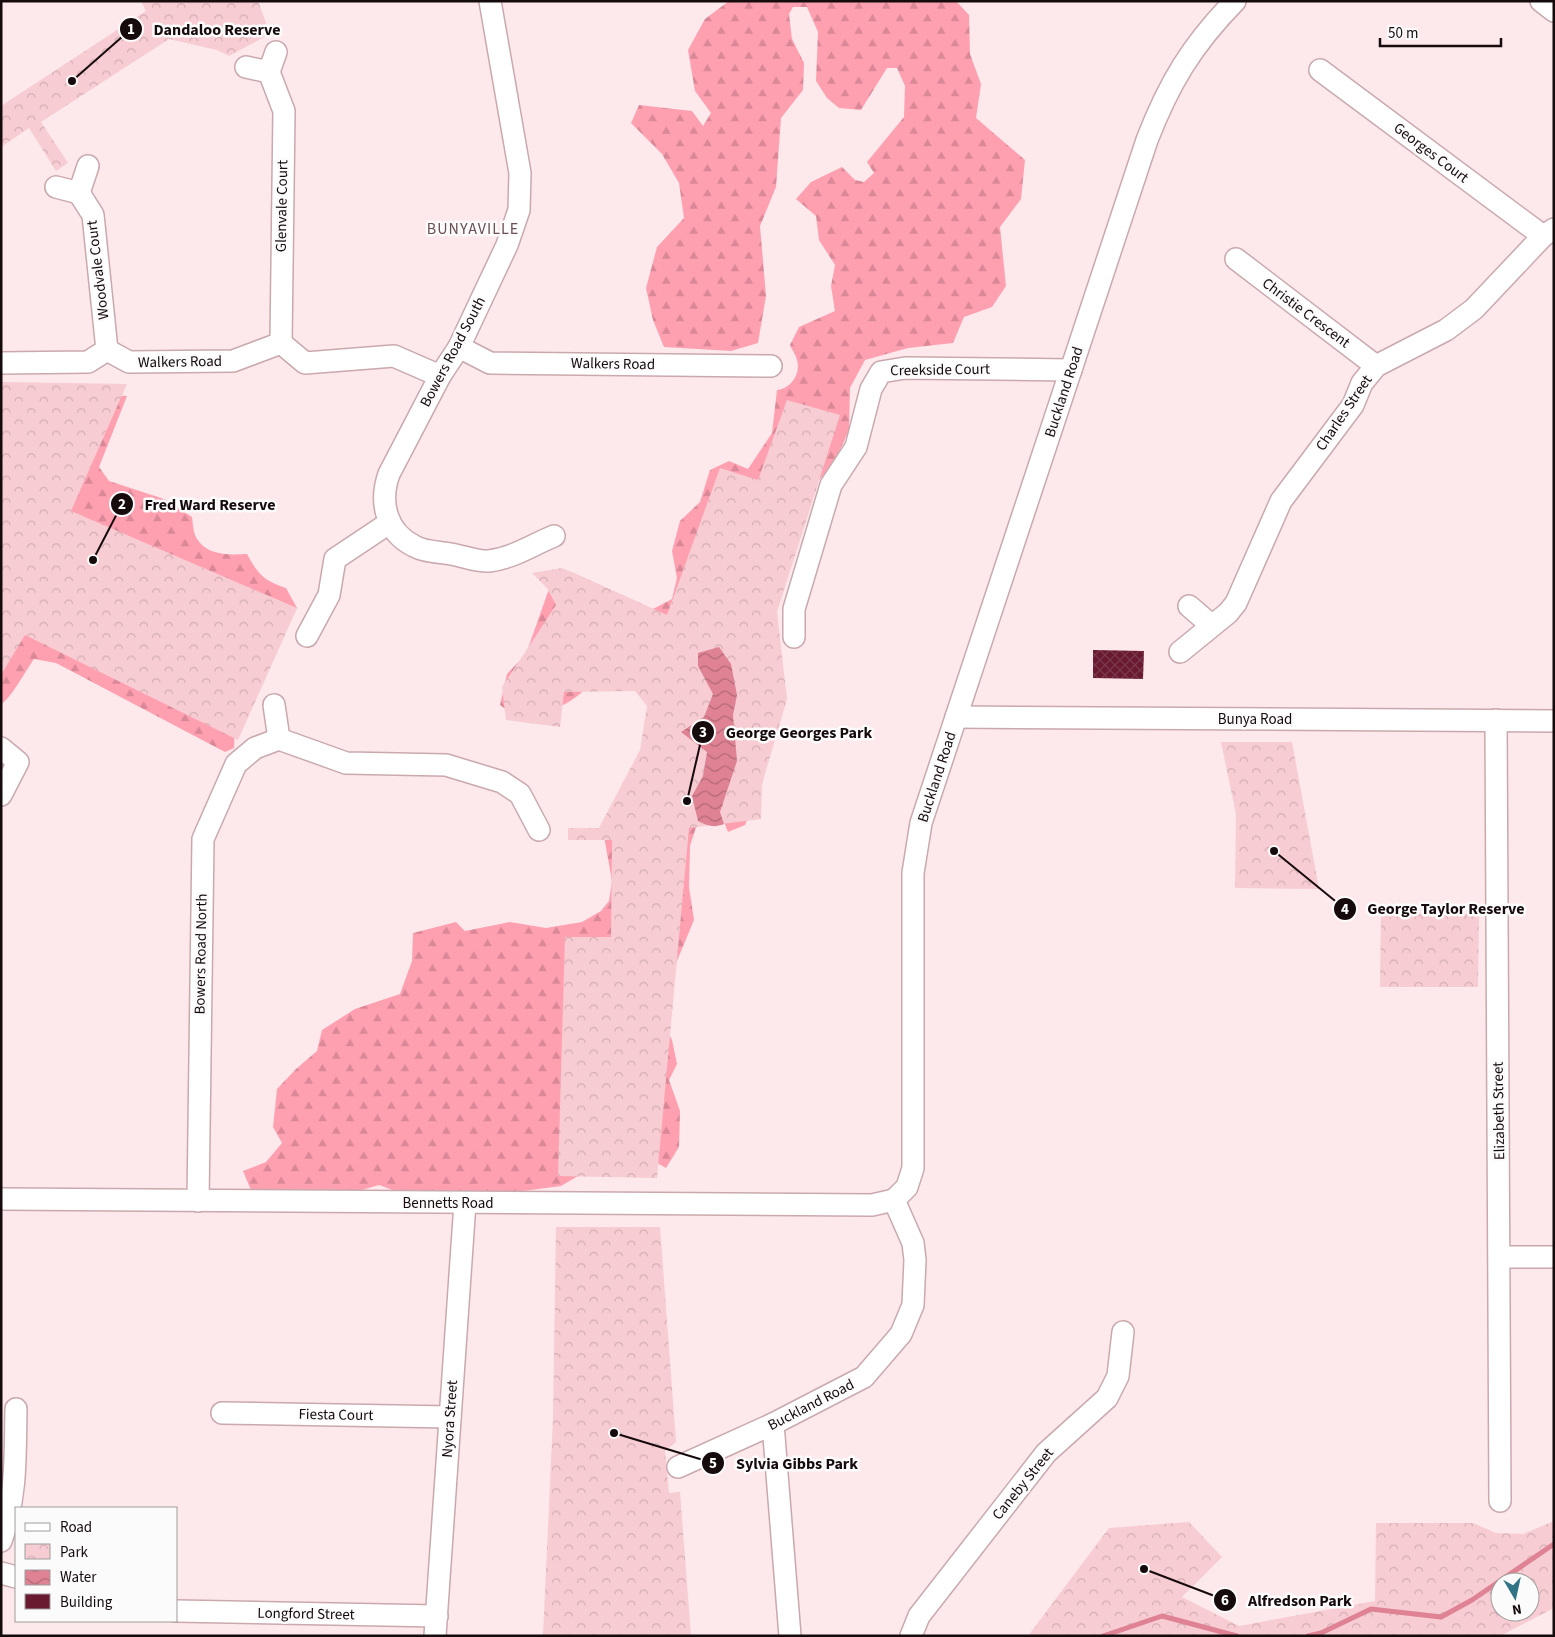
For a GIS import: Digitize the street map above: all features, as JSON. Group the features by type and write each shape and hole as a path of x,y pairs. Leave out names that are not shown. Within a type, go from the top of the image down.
{"street":[{"name":"Bowers Road South","path":"390,524 384,507 385,486 440,376 459,348 508,245 519,210 520,172 490,1"},
{"name":"Buckland Road","path":"678,1467 773,1424 864,1377 901,1334 913,1305 914,1243 894,1200 907,1187 913,1168 913,873 921,823 1147,140 1162,103 1181,66 1235,1"},
{"path":"1541,1 1554,11"},
{"name":"Glenvale Court","path":"246,67 272,62 284,111 280,343"},
{"name":"Georges Court","path":"1320,70 1548,232"},
{"path":"56,187 79,193 88,166"},
{"name":"Woodvale Court","path":"79,193 93,215 107,350"},
{"name":"Charles Street","path":"1180,652 1210,625 1228,613 1236,603 1281,501 1352,405 1362,383 1376,366 1446,330 1474,309 1548,232"},
{"name":"Christie Crescent","path":"1236,260 1376,366"},
{"name":"Walkers Road","path":"107,350 129,362 233,361 280,343"},
{"path":"280,343 305,363 394,356 440,376"},
{"name":"Walkers Road","path":"459,348 490,363 771,366"},
{"path":"1,363 88,362 107,350"},
{"name":"Creekside Court","path":"794,637 794,609 831,485 856,447 871,389 881,372 905,368 1071,370"},
{"path":"307,636 329,595 335,559 390,524 400,537 415,547 487,561 511,556 554,536"},
{"path":"1189,606 1210,625"},
{"path":"274,704 279,739 346,763 446,765 502,782 520,794 539,830"},
{"name":"Bunya Road","path":"956,717 1554,721"},
{"name":"Elizabeth Street","path":"1496,720 1500,1501"},
{"name":"Bowers Road North","path":"198,1201 202,838 236,764 255,748 279,739"},
{"path":"1,748 18,762 1,795"},
{"name":"Bennetts Road","path":"1,1199 872,1205 894,1200"},
{"name":"Nyora Street","path":"436,1626 465,1202"},
{"path":"1500,1257 1554,1257"},
{"name":"Caneby Street","path":"911,1636 919,1616 1046,1453 1107,1398 1118,1376 1123,1332"},
{"path":"1,1542 11,1514 14,1486 16,1409"},
{"name":"Fiesta Court","path":"222,1412 450,1418"},
{"path":"773,1424 790,1636"},
{"path":"1,1573 15,1577"},
{"name":"Longford Street","path":"178,1611 436,1626"}],"green space":[{"path":"141,1 258,1 270,34 229,56 217,50 169,39 41,122 68,163 56,171 29,128 1,147 1,106 146,11"},
{"path":"729,1 956,1 969,15 970,54 981,84 976,118 1025,160 1021,199 1000,227 1006,286 992,307 964,317 953,343 908,348 865,360 850,388 849,430 835,461 815,485 778,572 773,626 777,701 763,781 745,825 728,832 720,812 698,821 690,846 689,887 694,920 657,1009 672,1040 677,1064 669,1080 680,1111 679,1147 666,1168 643,1155 595,1166 561,1186 508,1193 398,1192 379,1185 358,1191 251,1190 243,1171 266,1162 282,1143 273,1127 277,1089 317,1051 322,1030 355,1009 400,994 412,961 413,933 456,922 465,931 510,922 546,928 582,922 601,911 609,901 612,881 602,825 628,791 658,695 593,680 568,702 550,710 518,718 500,705 507,674 526,654 549,589 571,572 653,609 672,599 677,578 672,551 680,521 700,502 710,470 729,461 748,469 772,433 777,390 786,387 796,376 797,360 790,345 799,327 835,311 831,286 835,265 819,240 816,216 796,199 811,182 842,167 855,180 864,182 874,173 867,162 904,117 905,86 897,68 887,68 861,110 839,108 827,98 816,81 818,32 807,7 793,7 789,14 792,39 804,63 803,90 781,118 776,187 760,226 766,296 758,343 731,351 664,347 653,320 646,288 657,247 684,218 679,183 662,154 631,123 639,105 692,111 703,126 711,113 695,91 688,50 705,19"},
{"path":"1,382 127,384 71,511 297,608 238,740 25,635 1,675"},
{"path":"1,389 127,396 99,467 109,481 164,499 192,517 195,535 206,548 218,553 247,554 254,567 262,576 286,588 297,608 235,728 234,748 225,752 56,663 34,659 13,691 1,704"},
{"path":"787,400 840,415 777,612 787,699 762,784 761,819 689,828 657,1178 558,1176 565,937 611,937 612,840 568,840 568,828 599,828 640,750 647,706 635,691 564,692 560,727 506,720 502,687 556,605 547,588 532,573 562,568 667,615 720,468 758,480"},
{"path":"1221,742 1292,742 1319,889 1235,888 1236,814"},
{"path":"1381,913 1479,914 1478,987 1380,987"},
{"path":"556,1227 660,1227 676,1442 665,1451 669,1493 680,1492 691,1636 543,1636 553,1419"},
{"path":"1554,1521 1554,1608 1540,1615 1540,1572 1490,1572 1490,1622 1527,1622 1500,1636 1028,1636 1109,1528 1189,1522 1222,1557 1182,1597 1239,1626 1375,1601 1376,1523 1473,1523 1496,1533 1523,1534"}],"water":[{"path":"719,647 731,664 737,695 733,715 737,761 720,812 724,824 714,826 698,821 692,796 703,776 707,752 681,732 704,717 713,694 698,666 698,653"}],"building":[{"path":"1093,650 1144,651 1143,679 1093,678"}],"waterway":[{"path":"1308,1636 1321,1633 1371,1609 1441,1617 1472,1600 1554,1544"},
{"path":"1103,1636 1162,1616 1237,1636"}],"place":[{"name":"Dandaloo Reserve","path":"72,81"},
{"name":"Fred Ward Reserve","path":"93,560"},
{"name":"George Georges Park","path":"687,801"},
{"name":"George Taylor Reserve","path":"1274,851"},
{"name":"Sylvia Gibbs Park","path":"614,1433"},
{"name":"Alfredson Park","path":"1144,1569"}],"district":[{"name":"BUNYAVILLE","path":"473,229"}]}
